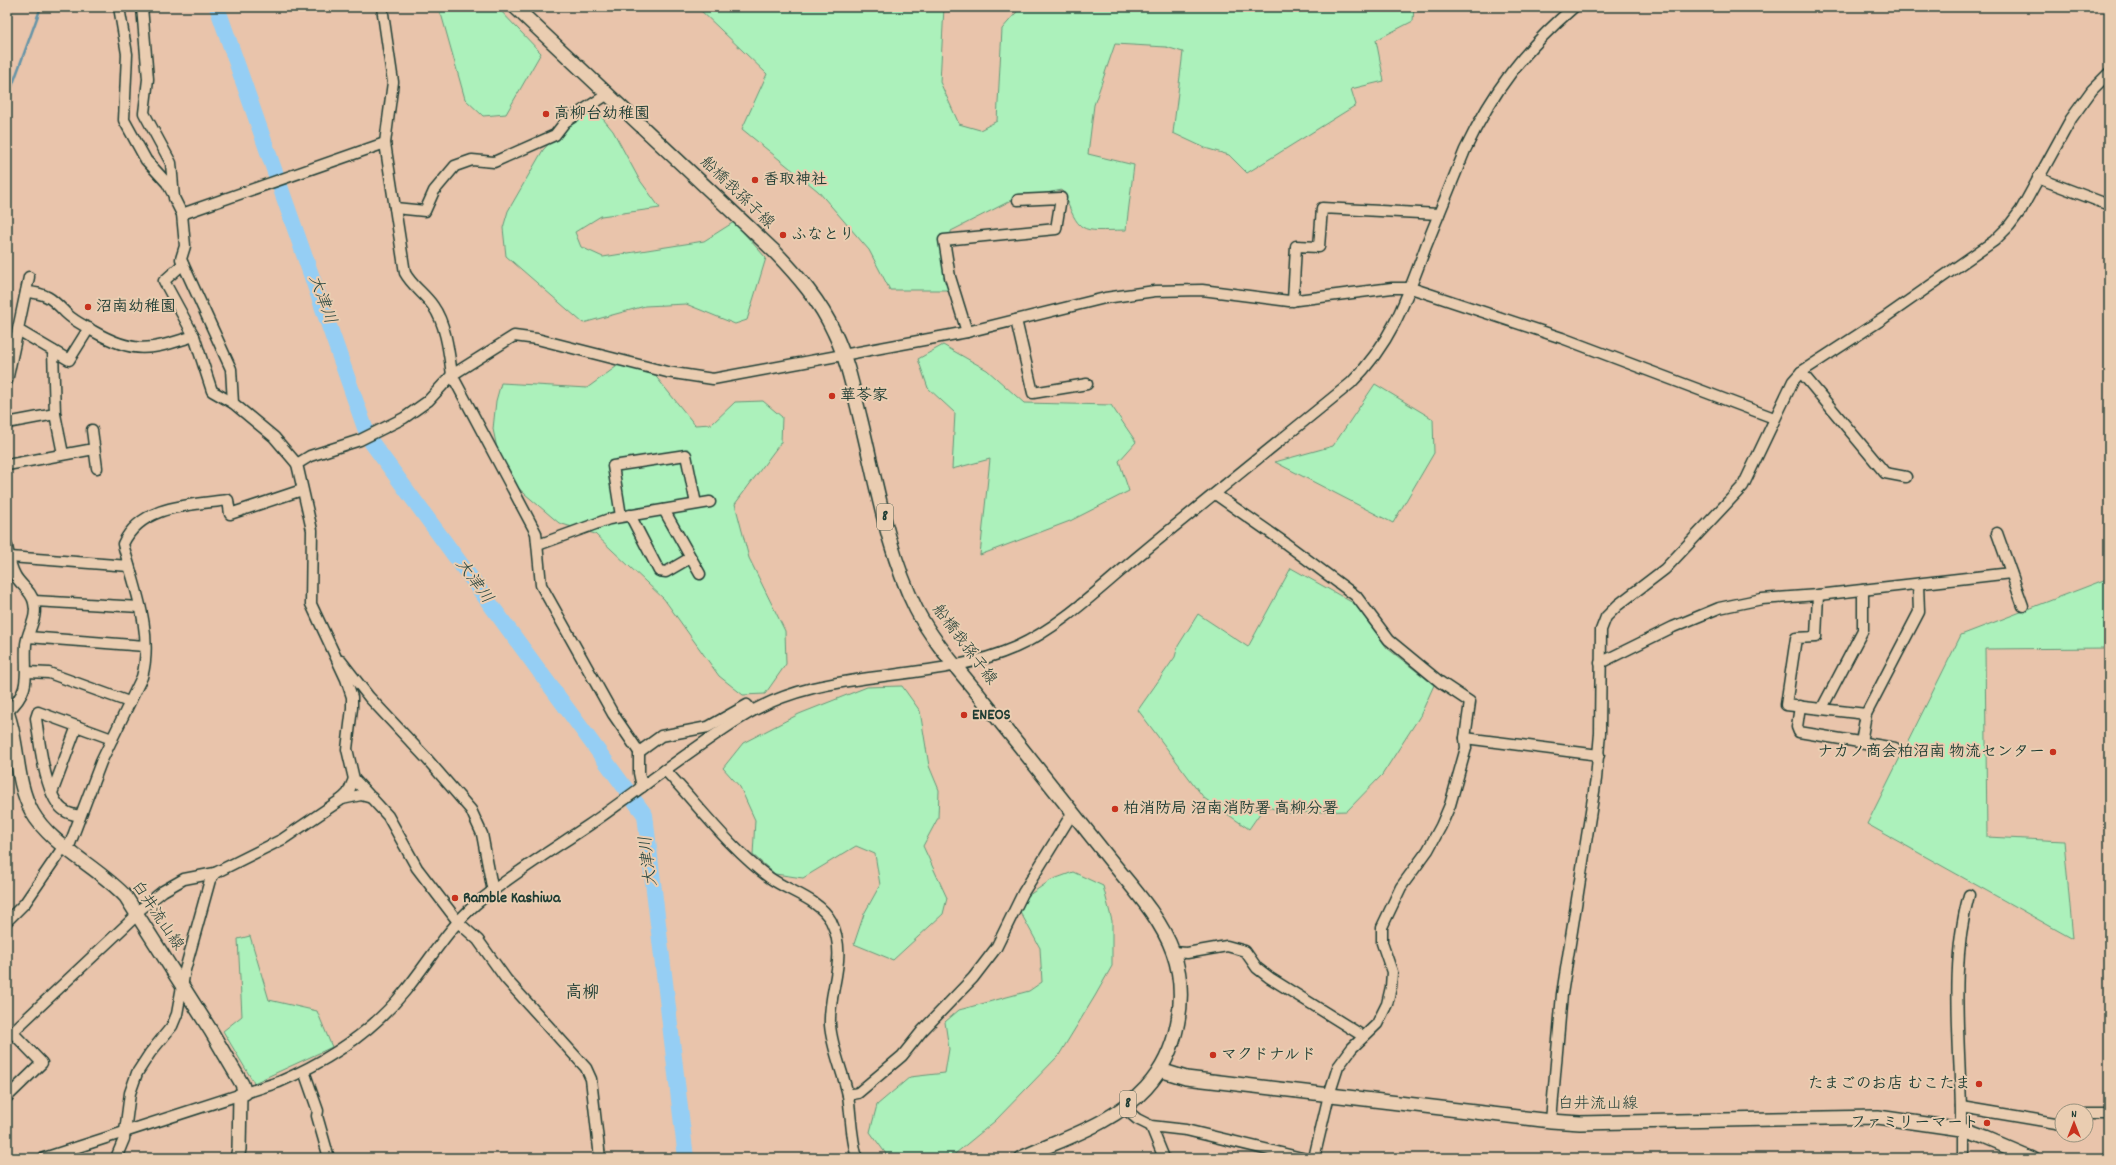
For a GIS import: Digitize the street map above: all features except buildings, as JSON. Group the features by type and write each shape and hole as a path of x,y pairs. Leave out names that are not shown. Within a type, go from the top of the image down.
{"main road":[{"name":"船橋我孫子線","path":"515,7 792,270 822,309 844,354 896,561 918,612 954,665 1073,812 1151,913 1173,952 1178,974 1180,1006 1177,1026 1160,1070 1145,1089 1124,1108 1088,1129 1021,1158"},
{"name":"白井流山線","path":"8,716 22,786 32,812 48,831 66,847 112,882 137,913 183,985 242,1084 245,1093 240,1095 239,1149 237,1158"},
{"name":"白井流山線","path":"1160,1070 1186,1078 1550,1121 1580,1123 1878,1117 1962,1130 2033,1158"}],"street":[{"path":"119,7 127,54 124,120 146,160 167,183 182,214 185,246 181,259 231,369 233,402"},
{"path":"142,7 148,79 144,113 171,164 174,198"},
{"path":"382,7 393,82 385,143 405,273 409,281 435,308 448,348 452,375 536,533 541,585 613,714 639,752 638,773 640,788"},
{"path":"44,1158 242,1094 304,1072 352,1042 384,1014 404,992 474,905 665,770 752,711 782,696 808,688 837,682 954,665 974,661 1013,649 1029,641 1078,606 1350,383 1367,366 1382,346 1398,319 1464,150 1499,88 1534,44 1574,7"},
{"path":"1550,1121 1562,994 1588,838 1599,755 1601,630 1606,618 1618,605 1665,569 1744,486 1774,418 1793,381 1800,372 1884,318 1994,241 2009,226 2021,210 2070,119 2092,90 2109,73"},
{"path":"395,208 425,211 434,191 455,166 472,160 494,162 555,135 565,122 608,94"},
{"path":"182,214 385,143"},
{"path":"2038,178 2109,205"},
{"path":"967,332 950,277 944,240 1056,229 1061,198 1018,200"},
{"path":"1293,301 1296,246 1319,247 1322,208 1439,214"},
{"path":"183,264 164,281 194,336 212,391 233,402 274,436 297,464 312,530 311,604 335,655 352,697 347,749 354,779 388,816 417,868 458,923 474,936 506,979 586,1068 591,1079 600,1158"},
{"path":"7,381 29,277"},
{"path":"297,464 310,456 360,440 404,418 428,401 452,375 514,336 570,347 667,372 713,379 967,332 1076,303 1155,291 1202,290 1261,299 1293,301 1392,288 1411,288 1548,333 1774,418"},
{"path":"26,292 40,293 55,301 68,315 89,328 126,347 140,349 159,348 194,336"},
{"path":"1016,320 1033,393 1086,384"},
{"path":"18,330 69,360 89,328"},
{"path":"53,351 55,414 63,454"},
{"path":"1800,372 1885,473 1906,477"},
{"path":"7,423 55,414"},
{"path":"92,430 96,468"},
{"path":"7,465 94,449"},
{"path":"690,558 666,572 659,571 626,516 613,466 686,455 696,504"},
{"path":"7,921 26,903 66,847 112,739 142,678 145,668 145,628 136,584 123,544 126,538 135,527 160,511 228,500 230,514 302,490"},
{"path":"1215,494 1281,540 1356,596 1389,640 1440,682 1470,702 1465,738 1466,748 1462,768 1444,819 1428,850 1401,887 1382,927 1382,943 1392,972 1392,987 1387,1004 1377,1024 1340,1063 1329,1095 1314,1158"},
{"path":"538,545 609,518 710,502"},
{"path":"664,510 700,574"},
{"path":"1997,533 2023,606"},
{"path":"7,546 11,568 15,577 26,588 34,601 36,614 26,644 28,672 19,701 8,716"},
{"path":"10,557 129,566"},
{"path":"1600,663 1673,627 1719,608 1762,598 1818,595 2011,573"},
{"path":"1861,742 1866,714 1920,612 1918,584"},
{"path":"1822,708 1863,630 1863,590"},
{"path":"1818,595 1816,637 1796,638 1786,705 1866,714"},
{"path":"34,601 140,607"},
{"path":"28,637 145,646"},
{"path":"335,655 345,665 390,721 427,759 471,810 482,834 493,892"},
{"path":"28,672 49,673 129,702"},
{"path":"639,752 661,736 708,727 747,704 752,711"},
{"path":"1800,706 1797,727 1799,732 1895,748"},
{"path":"80,816 64,811 52,793 46,779 36,718 38,712 112,739"},
{"path":"52,793 77,726"},
{"path":"1465,738 1599,755"},
{"path":"665,770 739,850 770,878 817,905 831,921 839,952 838,971 830,1015 830,1027 848,1096 852,1139 857,1158"},
{"path":"7,1097 42,1064 10,1035 137,913 163,891 184,879 215,873 283,839 342,799 348,793 354,779"},
{"path":"342,799 361,796 372,798"},
{"path":"848,1096 858,1093 902,1056 922,1031 973,978 996,948 1023,893 1073,812"},
{"path":"116,1158 126,1132 130,1093 137,1074 150,1053 172,1026 177,1014 206,892 215,873"},
{"path":"1964,1158 1961,1107 1958,955 1962,922 1969,895"},
{"path":"1173,952 1187,953 1227,946 1245,951 1257,968 1270,978 1364,1036"},
{"path":"304,1072 318,1111 317,1116 329,1158"},
{"path":"1961,1107 2054,1123"},
{"path":"1124,1108 1137,1119 1151,1126 1186,1130 1302,1158"},
{"path":"2094,1114 2109,1114"},
{"path":"1151,1126 1164,1158"}],"green space":[{"path":"437,7 497,7 541,53 506,114 483,116 465,99 442,17"},
{"path":"697,7 944,7 940,82 959,124 980,130 997,121 1002,29 1021,7 1414,7 1413,21 1376,40 1384,81 1351,89 1356,105 1247,173 1229,155 1205,148 1173,133 1183,52 1166,47 1115,44 1094,105 1088,154 1134,165 1126,230 1089,230 1083,227 1078,223 1073,215 1062,190 1014,199 951,231 952,290 890,290 869,250 818,191 742,129 767,74"},
{"path":"594,108 613,131 639,179 660,208 601,216 575,232 581,247 603,257 704,241 734,222 766,258 747,320 735,324 686,304 645,306 583,323 506,256 503,228 508,211 543,150 567,124"},
{"path":"943,345 987,370 1024,403 1111,405 1136,442 1119,461 1129,491 1070,521 980,555 990,459 952,469 955,413 928,388 918,359"},
{"path":"620,364 653,373 695,425 712,424 735,402 763,401 782,417 781,442 735,504 749,558 785,631 786,664 765,694 743,695 719,676 664,599 595,534 559,523 511,482 499,458 493,429 496,401 501,383 587,388"},
{"path":"1375,384 1433,419 1434,453 1393,523 1275,462 1333,446"},
{"path":"1291,568 1355,604 1387,648 1434,685 1420,716 1382,775 1347,811 1286,813 1265,806 1249,829 1204,798 1138,710 1175,657 1178,646 1198,614 1248,647"},
{"path":"2109,578 2109,648 1985,649 1987,837 2064,841 2073,939 1867,824 1961,635"},
{"path":"902,686 920,711 929,766 939,790 938,818 923,846 947,898 943,914 893,960 854,944 864,914 880,885 875,854 856,846 803,878 775,874 753,855 755,820 740,787 723,768 743,743 799,714 867,687"},
{"path":"1073,872 1103,886 1112,921 1112,966 1059,1055 995,1121 950,1158 889,1158 870,1132 877,1105 910,1077 945,1073 949,1049 945,1022 959,1010 1029,991 1042,982 1040,948 1016,904 1051,880"},
{"path":"250,936 269,1000 317,1011 332,1047 254,1083 223,1031 242,1016 238,939"}],"waterway":[{"path":"7,100 41,7"},
{"name":"大津川","path":"217,7 365,428 372,443 645,815 686,1158"}],"place":[{"name":"高柳台幼稚園","path":"546,114"},
{"name":"香取神社","path":"755,180"},
{"name":"ふなとり","path":"783,235"},
{"name":"沼南幼稚園","path":"88,307"},
{"name":"華苓家","path":"832,396"},
{"name":"ENEOS","path":"964,715"},
{"name":"ナカノ商会柏沼南 物流センター","path":"2053,752"},
{"name":"柏消防局 沼南消防署 高柳分署","path":"1115,809"},
{"name":"Ramble Kashiwa","path":"455,898"},
{"name":"マクドナルド","path":"1213,1055"},
{"name":"たまごのお店 むこたま","path":"1979,1084"},
{"name":"ファミリーマート","path":"1987,1123"}],"district":[{"name":"高柳","path":"582,994"}]}
